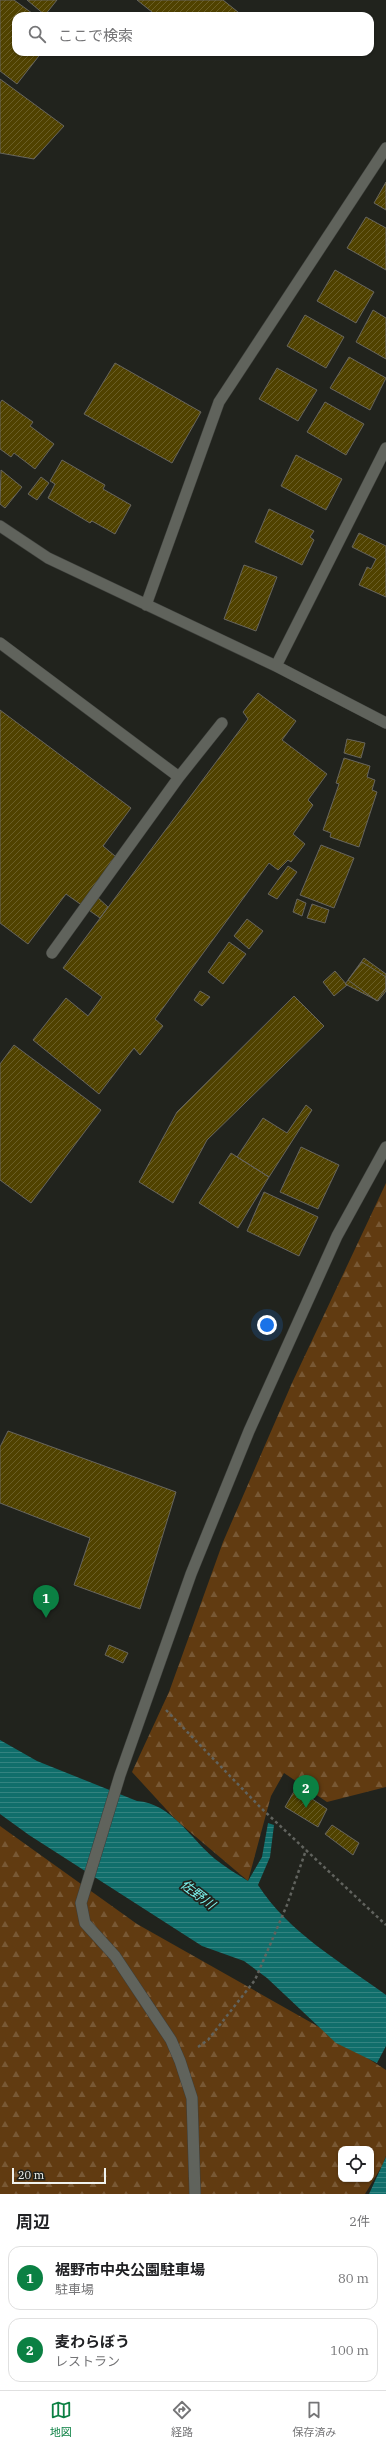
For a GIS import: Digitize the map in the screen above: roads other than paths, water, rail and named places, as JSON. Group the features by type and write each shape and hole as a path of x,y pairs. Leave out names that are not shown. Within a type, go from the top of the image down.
{"street":[{"path":"146,605 219,402 386,148"},
{"path":"276,666 386,448"},
{"path":"0,526 48,558 276,666 386,723"},
{"path":"0,643 178,777"},
{"path":"52,952 178,777 222,723"},
{"path":"195,2194 192,2098 180,2061 171,2040 115,1956 85,1923 82,1903 120,1775 190,1574 249,1431 337,1236 386,1147"}],"water":[{"name":"佐野川","path":"0,1740 37,1761 137,1801 149,1803 160,1808 180,1823 215,1859 248,1881 262,1857 268,1823 274,1825 270,1857 258,1885 285,1918 300,1932 317,1946 386,1995 386,2046 377,2063 336,2043 267,1978 244,1961 202,1946 29,1835 0,1814"},
{"path":"386,2157 386,2194 369,2194"}],"place":[{"name":"裾野市中央公園駐車場","path":"46,1618"},
{"name":"麦わらぼう","path":"306,1808"}]}
